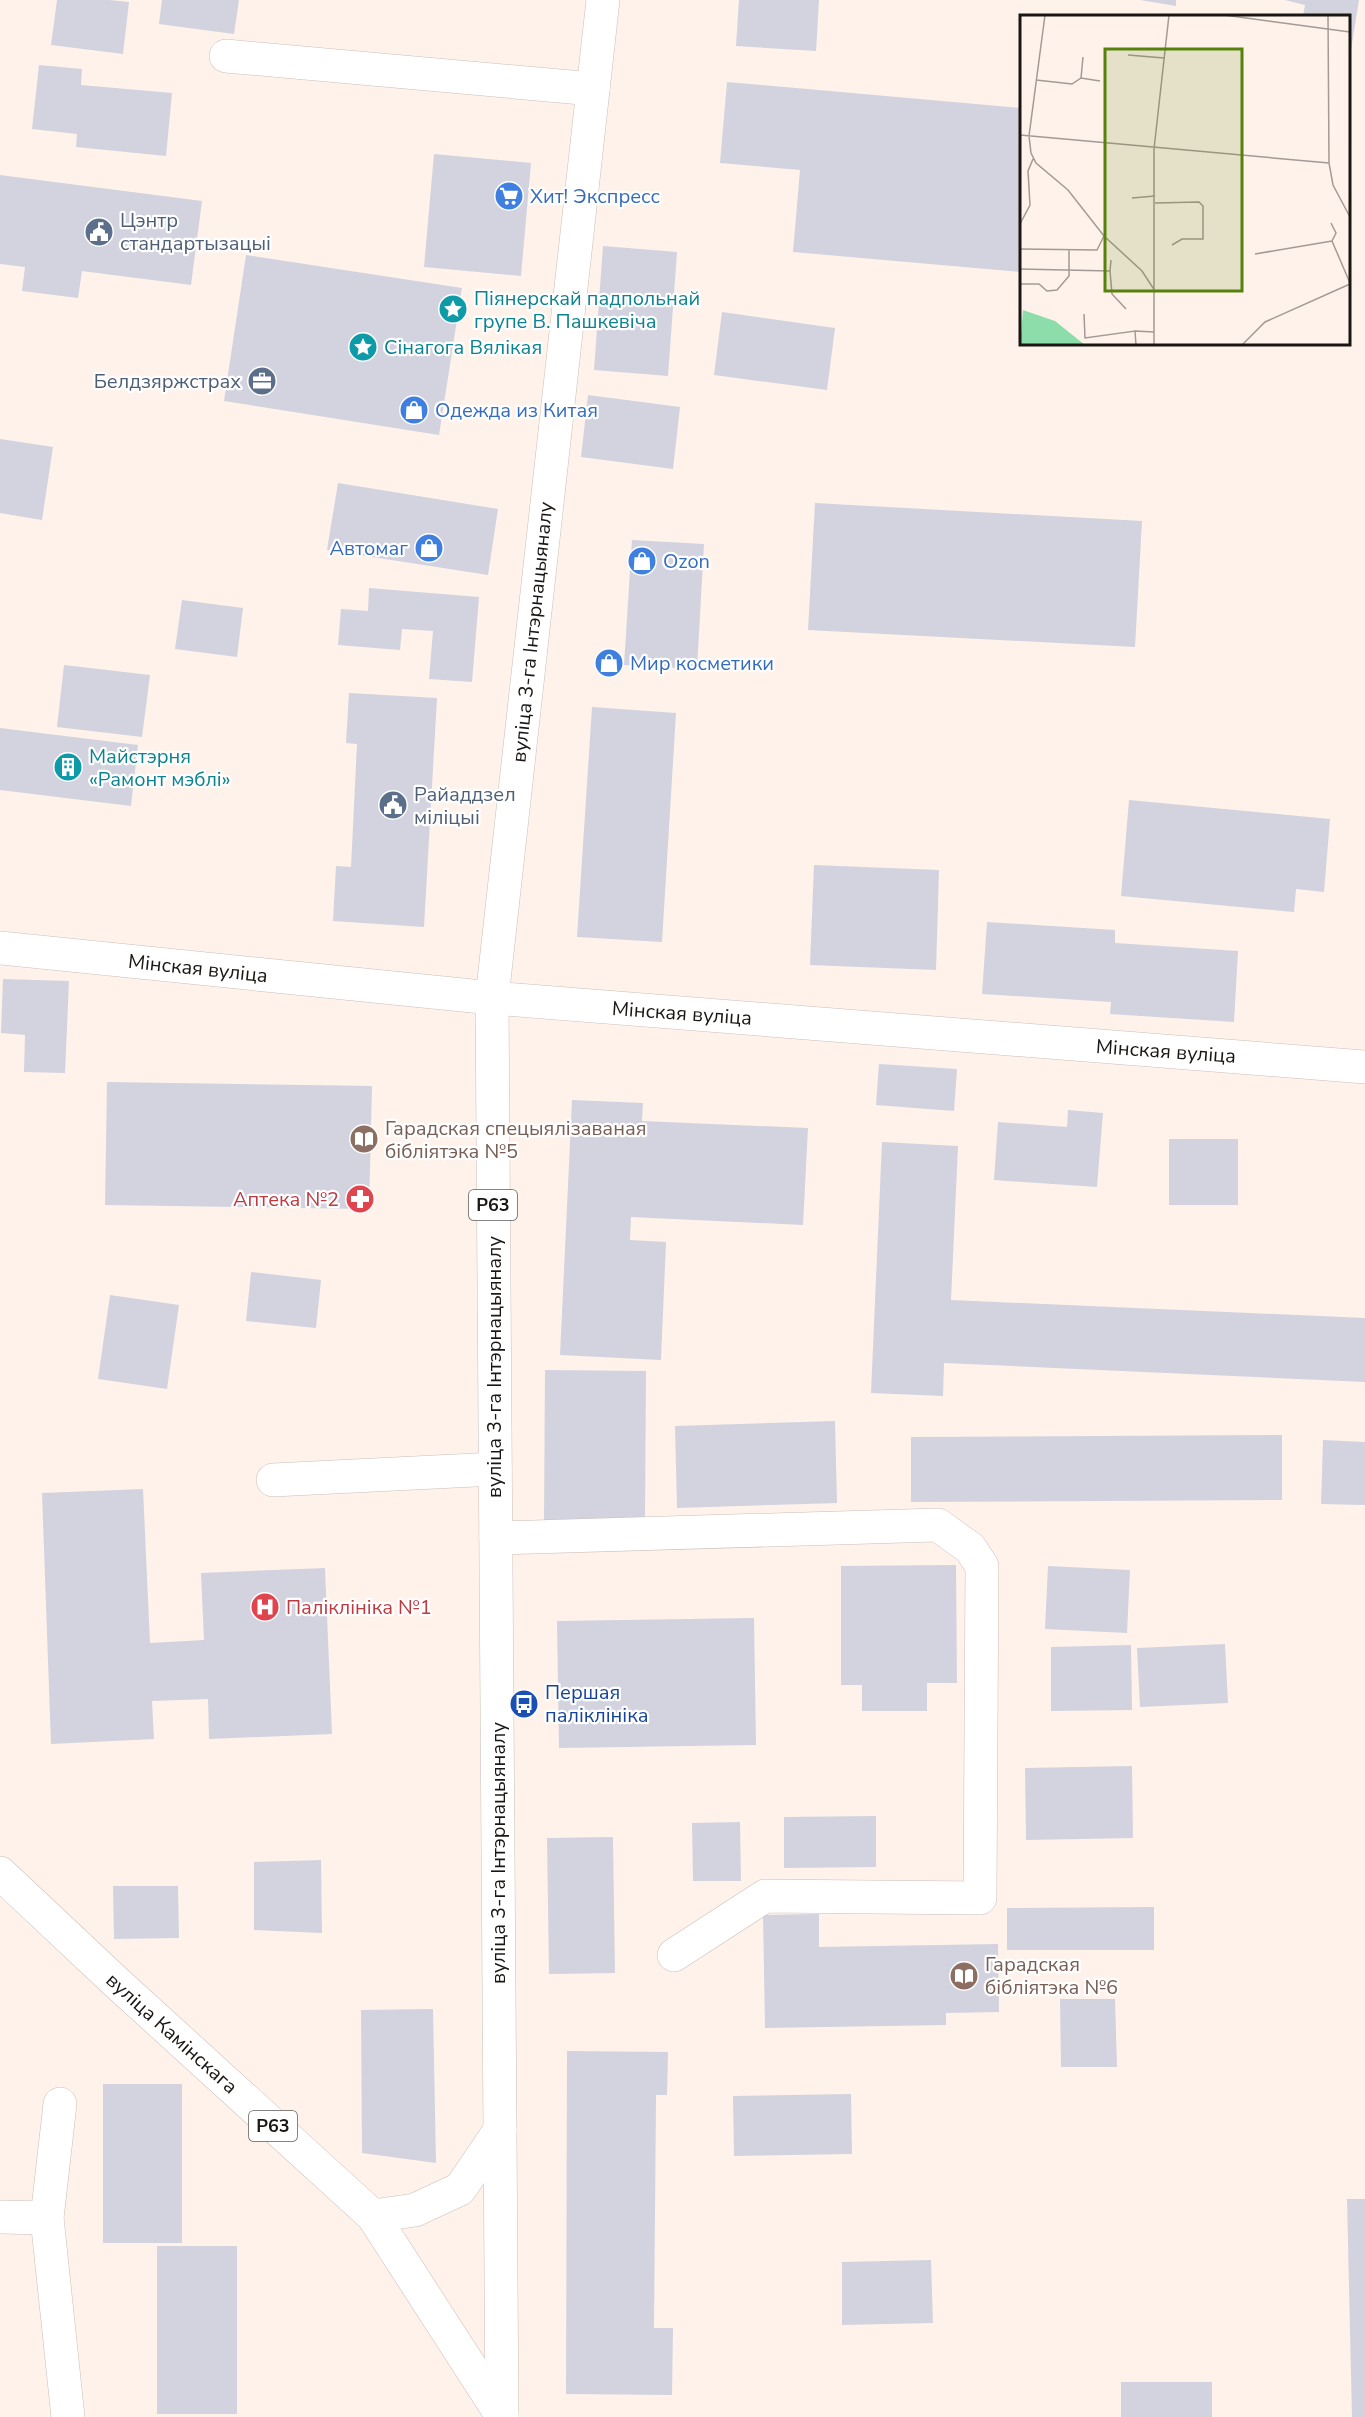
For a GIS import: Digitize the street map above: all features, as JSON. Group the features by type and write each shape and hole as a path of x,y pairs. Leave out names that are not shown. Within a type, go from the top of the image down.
{"main road":[{"name":"вуліца 3-га Інтэрнацыяналу","path":"502,2417 492,998 603,0"},
{"path":"226,56 593,89"},
{"name":"Мінская вуліца","path":"0,948 492,998 1365,1067"},
{"path":"273,1480 495,1469"},
{"path":"496,1538 938,1525 970,1548 982,1566 980,1898 765,1896 674,1955"},
{"name":"вуліца Камінскага","path":"0,1873 373,2216 502,2417"},
{"path":"60,2104 47,2218 68,2417"},
{"path":"373,2216 415,2210 460,2189 500,2130"},
{"path":"0,2217 47,2218"}],"building":[{"path":"57,0 129,2 123,54 51,45"},
{"path":"162,0 239,0 234,34 159,24"},
{"path":"739,0 819,0 816,51 736,46"},
{"path":"1140,0 1176,0 1176,6"},
{"path":"1285,0 1359,0 1350,56 1350,15 1303,15 1305,5"},
{"path":"39,65 82,69 81,85 172,93 166,156 76,147 77,134 32,129"},
{"path":"727,82 1020,108 1020,272 793,252 800,170 720,163"},
{"path":"434,154 531,163 521,276 424,267"},
{"name":"Цэнтр стандартызацыі","path":"0,175 202,201 191,285 82,271 78,298 22,291 25,267 0,264"},
{"path":"603,246 677,252 668,376 594,370"},
{"path":"246,255 462,288 439,435 224,401"},
{"path":"722,312 835,328 827,390 714,375"},
{"path":"588,395 680,407 673,469 581,457"},
{"path":"0,439 53,447 42,520 0,513"},
{"path":"338,483 498,509 488,575 327,550"},
{"path":"815,503 1142,521 1135,647 808,630"},
{"path":"632,540 704,544 697,669 624,665"},
{"path":"369,588 479,597 472,682 429,679 433,631 402,629 400,650 338,645 341,609 368,611"},
{"path":"182,600 243,608 237,657 175,649"},
{"path":"64,665 150,675 142,737 57,727"},
{"name":"Райаддзел міліцыі","path":"349,693 437,698 424,927 333,921 336,866 351,867 357,744 346,743"},
{"path":"592,707 676,713 662,942 577,937"},
{"name":"Майстэрня «Рамонт мэблі»","path":"0,728 138,745 131,806 0,790"},
{"path":"1129,800 1330,819 1324,892 1296,889 1294,912 1121,896"},
{"path":"814,865 939,870 936,970 810,965"},
{"path":"987,922 1115,930 1115,943 1238,951 1234,1022 1110,1014 1111,1002 982,994"},
{"path":"3,979 69,981 65,1073 24,1072 25,1035 1,1033"},
{"path":"879,1064 957,1069 954,1111 876,1105"},
{"path":"107,1082 372,1086 369,1209 105,1205"},
{"path":"572,1100 643,1103 642,1121 808,1128 803,1225 631,1217 630,1240 666,1242 661,1360 560,1355"},
{"path":"1068,1110 1103,1113 1097,1187 994,1180 998,1122 1067,1127"},
{"path":"1169,1139 1238,1139 1238,1205 1169,1205"},
{"path":"882,1142 958,1146 951,1300 1365,1318 1365,1382 944,1363 943,1396 871,1393"},
{"path":"251,1272 321,1280 316,1328 246,1321"},
{"path":"110,1295 179,1305 167,1389 98,1379"},
{"path":"545,1370 646,1371 645,1521 544,1520"},
{"path":"835,1421 837,1503 677,1508 675,1426"},
{"path":"1282,1435 1282,1500 911,1502 911,1437"},
{"path":"1323,1440 1365,1442 1365,1505 1321,1504"},
{"name":"Паліклініка №1","path":"143,1489 150,1643 204,1640 201,1573 325,1568 332,1734 209,1739 208,1699 152,1701 154,1739 51,1744 42,1493"},
{"path":"956,1565 957,1683 927,1683 927,1711 862,1711 862,1685 841,1685 841,1566"},
{"path":"1048,1566 1130,1570 1127,1633 1045,1629"},
{"path":"754,1618 756,1745 559,1748 557,1621"},
{"path":"1225,1644 1228,1703 1140,1707 1137,1648"},
{"path":"1131,1645 1132,1710 1051,1711 1051,1647"},
{"path":"1132,1766 1133,1838 1026,1840 1025,1768"},
{"path":"876,1816 876,1867 784,1868 784,1817"},
{"path":"740,1822 741,1881 693,1881 692,1823"},
{"path":"613,1837 615,1973 549,1974 547,1838"},
{"path":"321,1860 322,1933 254,1930 254,1862"},
{"path":"113,1886 178,1886 179,1938 114,1939"},
{"path":"1154,1907 1154,1950 1007,1950 1007,1908"},
{"path":"819,1914 819,1947 998,1944 999,2012 946,2013 946,2025 765,2028 763,1915"},
{"path":"1060,1999 1115,1999 1117,2067 1061,2067"},
{"path":"433,2009 436,2163 362,2153 361,2010"},
{"path":"567,2051 668,2052 667,2095 656,2095 654,2328 673,2328 672,2395 566,2394"},
{"path":"103,2084 182,2084 182,2243 103,2243"},
{"path":"851,2094 852,2154 734,2156 733,2096"},
{"path":"1347,2199 1365,2199 1365,2417 1352,2417"},
{"path":"157,2246 237,2246 237,2414 157,2414"},
{"path":"931,2260 933,2323 842,2325 842,2262"},
{"path":"1121,2382 1212,2382 1212,2417 1121,2417"}],"place":[{"name":"Хит! Экспресс","path":"509,196"},
{"name":"Цэнтр стандартызацыі","path":"99,232"},
{"name":"Піянерскай падпольнай групе В. Пашкевіча","path":"453,309"},
{"name":"Сінагога Вялікая","path":"363,347"},
{"name":"Белдзяржстрах","path":"262,381"},
{"name":"Одежда из Китая","path":"414,410"},
{"name":"Автомаг","path":"429,548"},
{"name":"Ozon","path":"642,561"},
{"name":"Мир косметики","path":"609,663"},
{"name":"Майстэрня «Рамонт мэблі»","path":"68,767"},
{"name":"Райаддзел міліцыі","path":"393,805"},
{"name":"Гарадская спецыялізаваная бібліятэка №5","path":"364,1139"},
{"name":"Аптека №2","path":"360,1199"},
{"name":"Паліклініка №1","path":"265,1607"},
{"name":"Першая паліклініка","path":"524,1704"},
{"name":"Гарадская бібліятэка №6","path":"964,1976"}]}
